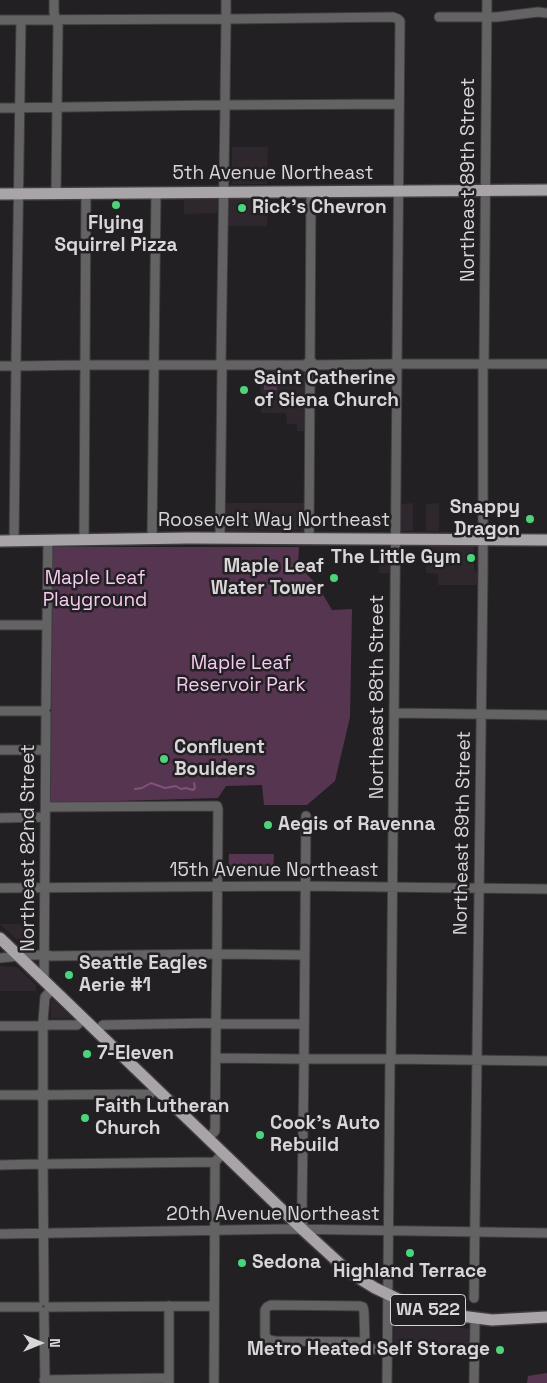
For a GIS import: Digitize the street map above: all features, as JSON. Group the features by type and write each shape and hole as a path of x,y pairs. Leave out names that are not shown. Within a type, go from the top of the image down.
{"main road":[{"name":"5th Avenue Northeast","path":"0,194 547,190"},
{"name":"Roosevelt Way Northeast","path":"0,541 152,538 547,540"},
{"name":"WA 522","path":"0,938 349,1272 388,1295 428,1310 475,1319 547,1317"}],"street":[{"path":"54,0 54,13 58,26 56,193"},
{"path":"220,538 226,0"},
{"name":"Northeast 89th Street","path":"474,1298 487,0"},
{"path":"439,17 486,17 547,12"},
{"name":"Northeast 88th Street","path":"226,19 393,18 398,19 400,24 387,1383"},
{"path":"0,20 226,19"},
{"path":"14,541 21,20"},
{"path":"0,108 399,104"},
{"path":"308,538 311,192"},
{"path":"84,540 86,193"},
{"path":"152,538 156,193"},
{"path":"0,366 547,364"},
{"name":"Northeast 82nd Street","path":"44,1381 43,1025 45,997 49,984 45,955 45,711 48,540"},
{"path":"0,625 48,625"},
{"path":"0,710 45,711"},
{"path":"394,713 547,715"},
{"path":"0,750 46,750"},
{"path":"46,807 217,806 218,808 215,1130 208,1138"},
{"path":"303,1230 306,816"},
{"path":"0,818 46,817"},
{"name":"15th Avenue Northeast","path":"0,888 305,886 547,890"},
{"path":"0,958 10,958 18,955 304,955"},
{"path":"0,1026 77,1025 84,1018"},
{"path":"97,1031 103,1025 304,1024"},
{"path":"216,1058 547,1061"},
{"path":"0,1095 150,1094 156,1088"},
{"path":"214,1383 215,1162 223,1153"},
{"path":"0,1165 215,1162"},
{"name":"20th Avenue Northeast","path":"0,1234 303,1230 547,1233"},
{"path":"364,1342 269,1340 265,1336 265,1310 271,1305 358,1305 364,1309 364,1342 366,1347 370,1349 387,1349"},
{"path":"44,1381 168,1381 170,1306"},
{"path":"0,1308 214,1306"},
{"path":"474,1383 475,1319"}],"shaded area":[{"path":"232,147 268,147 267,184 232,184"},
{"path":"227,199 267,199 267,226 226,226"},
{"path":"184,200 219,200 220,213 184,214"},
{"path":"260,370 304,371 304,431 297,431 297,424 287,424 286,413 261,413"},
{"path":"226,503 304,503 303,530 227,531"},
{"path":"413,503 413,531 400,531 401,504"},
{"path":"439,503 439,531 426,531 426,504"},
{"path":"379,546 390,547 390,573 379,573"},
{"path":"426,546 474,546 474,569 477,573 477,585 438,585 438,574 426,573"},
{"path":"0,924 36,924 36,948 26,948"},
{"path":"0,966 17,967 36,985 36,991 0,991"},
{"path":"52,999 72,1018 51,1018"},
{"path":"393,1309 437,1324 469,1329 471,1345 399,1345 393,1341 391,1334"}],"green space":[{"path":"277,376 277,390 264,390 264,377"},
{"name":"Maple Leaf Reservoir Park","path":"53,547 299,547 298,565 318,586 332,610 352,609 350,717 335,781 307,805 264,805 262,785 226,786 218,798 50,803"},
{"path":"229,854 274,854 273,877 228,876"},
{"path":"547,1373 547,1383 527,1383 528,1376"}],"waterway":[{"path":"135,789 142,788 151,783 165,788 176,786 181,789 193,790 195,788 194,783"}],"place":[{"name":"Flying Squirrel Pizza","path":"116,205"},
{"name":"Rick's Chevron","path":"242,208"},
{"name":"Saint Catherine of Siena Church","path":"244,390"},
{"name":"Snappy Dragon","path":"530,519"},
{"name":"The Little Gym","path":"471,558"},
{"name":"Maple Leaf Water Tower","path":"334,578"},
{"name":"Confluent Boulders","path":"164,759"},
{"name":"Aegis of Ravenna","path":"268,825"},
{"name":"Seattle Eagles Aerie #1","path":"69,975"},
{"name":"7-Eleven","path":"87,1054"},
{"name":"Faith Lutheran Church","path":"85,1118"},
{"name":"Cook's Auto Rebuild","path":"260,1135"},
{"name":"Highland Terrace","path":"410,1253"},
{"name":"Sedona","path":"242,1263"},
{"name":"Metro Heated Self Storage","path":"500,1350"}],"park label":[{"name":"Maple Leaf Playground","path":"95,590"}]}
